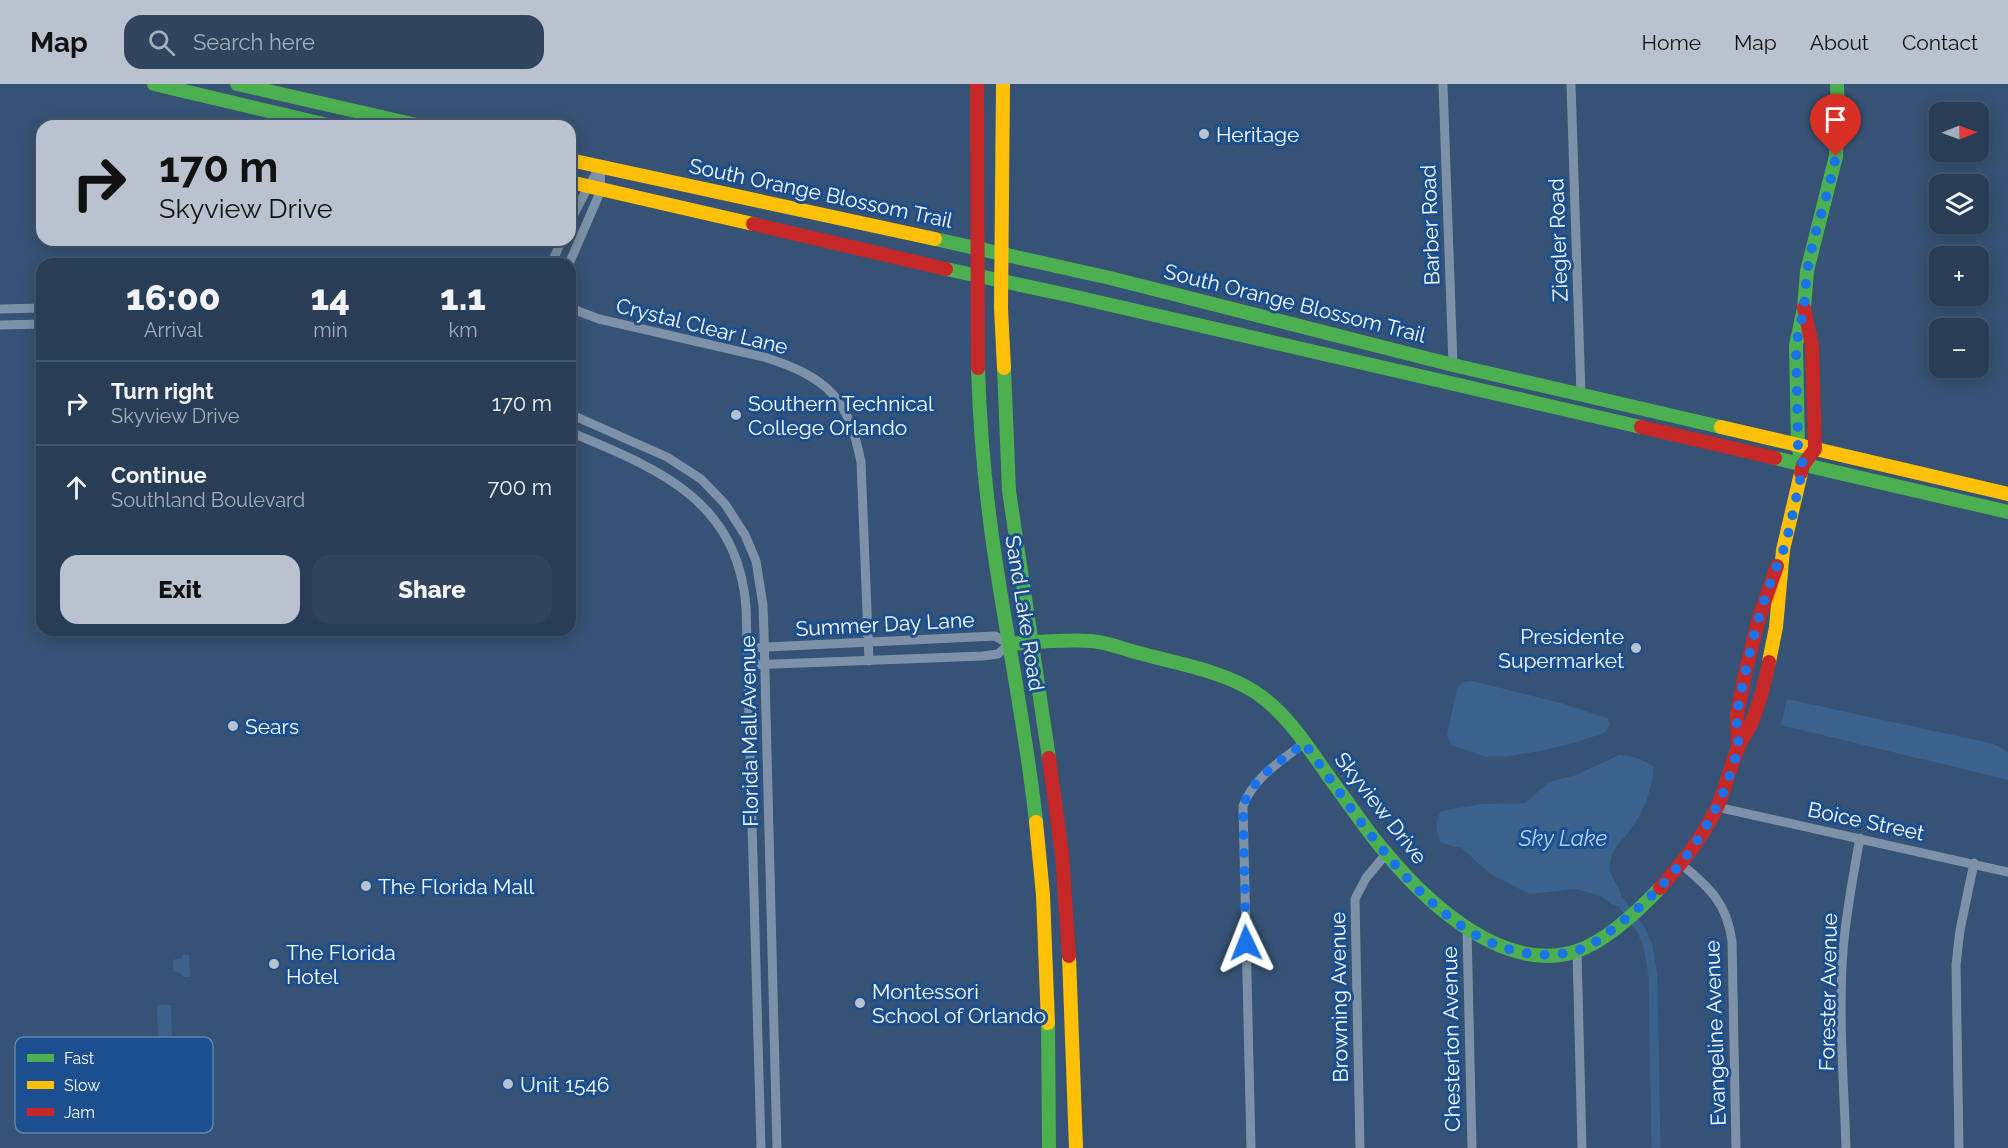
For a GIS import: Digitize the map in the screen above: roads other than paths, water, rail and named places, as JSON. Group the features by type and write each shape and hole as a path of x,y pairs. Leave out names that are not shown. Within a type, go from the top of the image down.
{"main road":[{"path":"154,84 307,120"},
{"path":"237,84 395,120"},
{"name":"Sand Lake Road","path":"977,84 975,275 980,414 985,482 1040,853 1047,954 1049,1148"},
{"name":"Sand Lake Road","path":"1003,84 1001,281 1010,490 1015,537 1052,771 1062,854 1069,959 1076,1148"},
{"path":"1803,465 1798,445 1796,345 1804,308 1807,271 1836,156 1837,84"},
{"name":"South Orange Blossom Trail","path":"576,161 790,206 1167,292 1453,365 2008,494"},
{"name":"South Orange Blossom Trail","path":"576,184 2008,512"},
{"path":"1803,465 1815,449 1812,345 1804,308"},
{"path":"1427,378 1440,377 1453,365"},
{"path":"1450,383 1465,374 1478,371"},
{"name":"Skyview Drive","path":"1738,747 1737,716 1745,674 1768,590 1783,550 1803,465"},
{"name":"Skyview Drive","path":"1009,644 1064,640 1093,641 1214,673 1254,691 1283,714 1386,854 1436,906 1467,929 1509,950 1542,955 1577,951 1602,938 1658,890 1699,839 1717,807 1738,747 1751,723 1765,681 1776,627 1783,550"},
{"path":"1040,853 1062,854"}],"street":[{"name":"Barber Road","path":"1443,84 1453,365"},
{"name":"Ziegler Road","path":"1571,84 1581,395"},
{"path":"576,243 600,167"},
{"path":"576,214 594,188"},
{"path":"0,309 36,308"},
{"name":"Crystal Clear Lane","path":"576,310 599,319 764,357 791,366 814,378 836,398 847,414 855,433 861,462 869,661"},
{"path":"0,325 36,324"},
{"name":"Florida Mall Avenue","path":"576,417 667,457 701,479 725,504 745,535 756,561 763,605 765,648 777,1148"},
{"name":"Florida Mall Avenue","path":"576,435 657,471 684,489 708,511 729,540 739,565 744,592 747,648 761,1148"},
{"name":"Summer Day Lane","path":"747,648 995,636 1009,644 998,654 747,665"},
{"path":"1251,1148 1243,806 1248,793 1259,778 1304,743"},
{"name":"Boice Street","path":"1717,807 2008,872"},
{"name":"Forester Avenue","path":"1846,1148 1843,952 1848,903 1860,838"},
{"name":"Browning Avenue","path":"1360,1148 1355,899 1366,878 1386,854"},
{"path":"1959,1148 1956,965 1960,930 1974,863"},
{"name":"Evangeline Avenue","path":"1681,864 1708,887 1724,909 1730,924 1736,1148"},
{"name":"Chesterton Avenue","path":"1467,929 1472,1148"},
{"path":"1577,951 1582,1148"},
{"path":"758,1054 774,1053"}],"water":[{"path":"1472,681 1561,703 1607,718 1610,724 1604,733 1574,743 1504,757 1486,757 1451,745 1447,735 1457,688 1463,682"},
{"path":"1787,699 1994,744 2008,752 2008,780 1781,725"},
{"name":"Sky Lake","path":"1619,755 1638,758 1654,767 1646,802 1633,826 1612,855 1611,874 1622,900 1618,906 1611,904 1601,896 1575,889 1529,894 1492,875 1461,848 1441,843 1436,827 1441,811 1482,804 1525,803 1549,782 1576,775"},
{"path":"182,955 189,955 190,977 183,977 182,974 173,971 173,962 175,959 182,958"},
{"path":"157,1005 171,1005 172,1037 158,1037"}],"waterway":[{"path":"1621,902 1641,930 1648,946 1653,975 1656,1148"}],"place":[{"name":"Heritage","path":"1204,134"},
{"name":"Southern Technical College Orlando","path":"736,415"},
{"name":"Presidente Supermarket","path":"1636,648"},
{"name":"Sears","path":"233,726"},
{"name":"The Florida Mall","path":"366,886"},
{"name":"The Florida Hotel","path":"274,964"},
{"name":"Montessori School of Orlando","path":"860,1003"},
{"name":"Unit 1546","path":"508,1084"}]}
